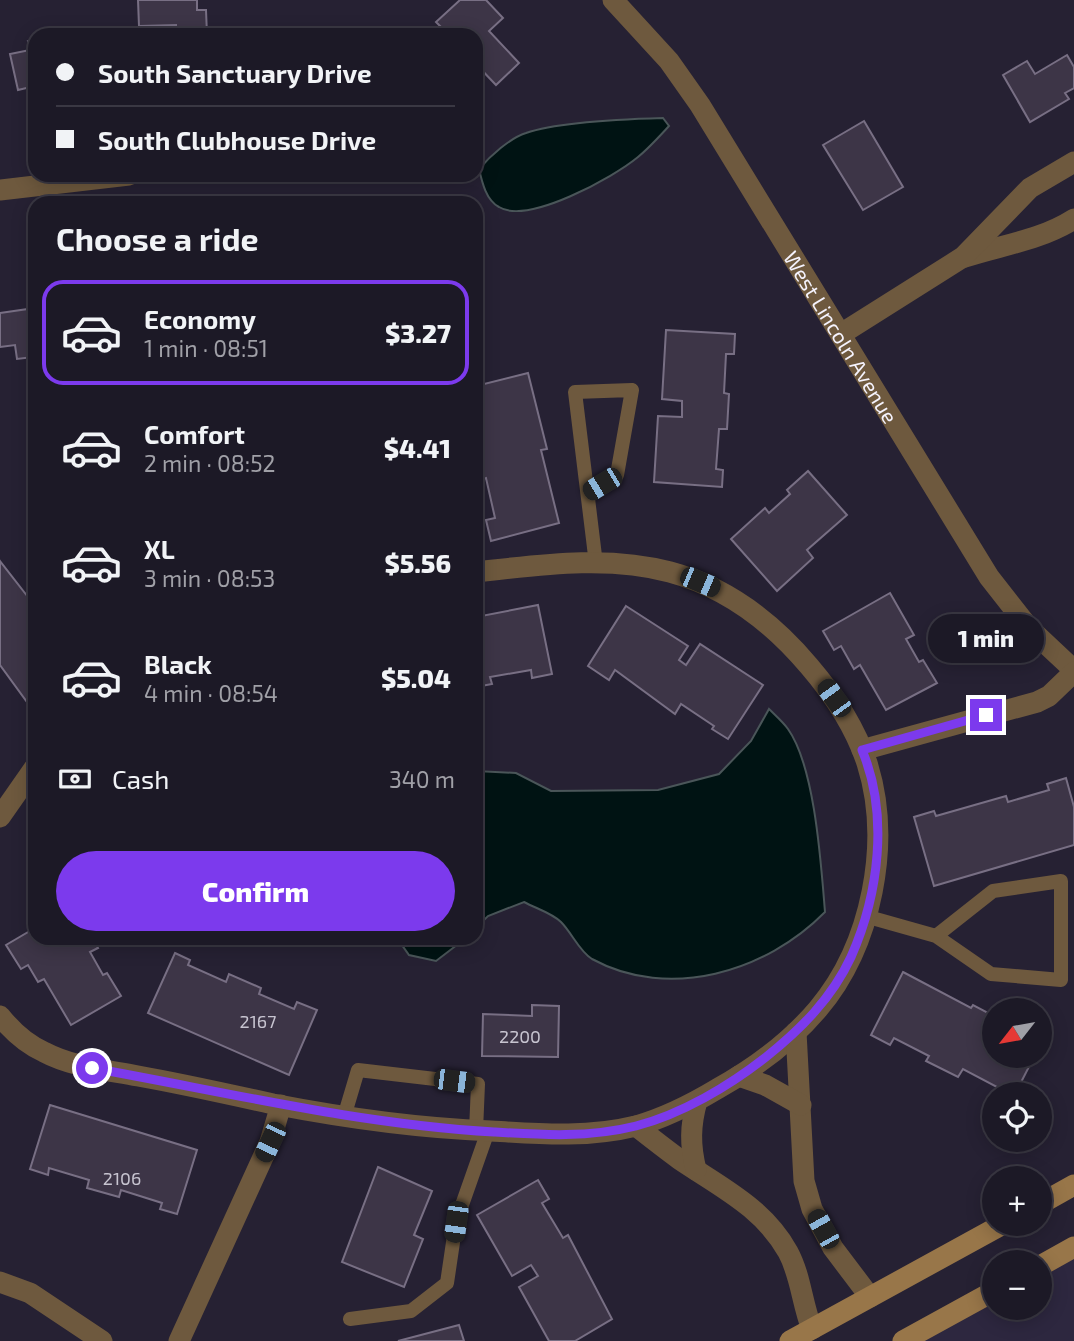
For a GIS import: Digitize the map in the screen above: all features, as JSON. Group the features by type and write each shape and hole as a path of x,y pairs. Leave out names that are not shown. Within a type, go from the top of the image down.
{"main road":[{"path":"1052,1197 1074,1185"},
{"path":"790,1341 982,1235"},
{"path":"1052,1259 1074,1247"},
{"path":"903,1341 982,1298"}],"street":[{"name":"West Lincoln Avenue","path":"613,0 669,61 700,105 989,577 1029,628 1074,671"},
{"path":"841,334 963,257 1030,188 1074,162"},
{"path":"0,190 69,182"},
{"path":"963,257 1012,242 1040,237 1074,219"},
{"path":"0,1016 11,1029 47,1055 92,1068 344,1117 482,1131 570,1136 636,1126 697,1101 739,1076 796,1032 820,1006 846,966 865,916 875,872 878,839 874,789 862,750 844,714 822,681 790,643 752,611 719,590 668,571 619,564 547,564 483,571"},
{"path":"862,750 1037,702 1049,696 1074,671"},
{"path":"0,817 28,777"},
{"path":"796,1032 795,1055 801,1105 804,1181 812,1209 833,1248 870,1297"},
{"path":"739,1076 765,1085 801,1105"},
{"path":"696,1170 691,1150 691,1124 697,1101"},
{"path":"179,1341 270,1142 281,1105"},
{"path":"636,1126 756,1209 771,1226 789,1254 798,1279 802,1305 812,1329"},
{"path":"0,1282 30,1293 102,1341"}],"lane":[{"path":"588,492 617,475 632,390 575,392 596,564"},
{"path":"865,916 936,936 991,974 1061,980 1061,881 993,891 936,936"},
{"path":"344,1117 358,1070 478,1084 482,1131 456,1222 447,1283 411,1311 349,1319"}],"shaded area":[{"path":"663,118 669,126 626,166 591,186 549,204 530,210 512,211 495,204 485,190 483,165 520,135 540,129 613,120"},
{"path":"769,709 786,726 797,746 811,791 821,868 825,912 775,951 715,974 653,978 622,972 592,959 557,919 524,902 488,916 483,921 483,771 516,773 551,791 658,790 719,774 751,741"},
{"path":"402,945 457,945 436,961 409,955"},
{"path":"1074,1247 1074,1341 903,1341 982,1298 982,1320 1052,1320 1052,1259"}],"building":[{"path":"138,0 197,0 197,10 206,10 207,28 139,26"},
{"path":"460,0 486,0 503,18 489,31 519,63 496,85 483,71 483,28 442,28 436,22"},
{"path":"28,50 28,88 18,90 10,54"},
{"path":"1067,55 1074,67 1074,88 1065,93 1069,99 1030,122 1003,75 1027,61 1035,74"},
{"path":"864,121 903,187 863,210 823,145"},
{"path":"28,309 28,358 17,359 15,345 0,347 0,313"},
{"path":"666,330 735,334 734,354 726,354 724,393 729,394 727,429 719,429 716,469 723,470 722,487 654,482 658,416 682,417 682,401 662,399"},
{"path":"528,373 547,449 541,450 559,523 491,541 486,520 495,518 486,478 483,479 483,384"},
{"path":"808,471 847,515 807,550 813,558 777,591 731,539 765,508 769,513 790,494 787,490"},
{"path":"0,561 28,597 28,701 0,665"},
{"path":"890,593 914,635 906,639 919,662 923,660 937,683 886,710 860,665 854,669 841,646 834,650 823,631"},
{"path":"538,605 552,674 532,678 531,670 490,677 492,684 483,686 483,616"},
{"path":"626,606 688,646 679,660 686,665 700,644 763,685 728,739 681,704 675,714 615,670 609,680 588,666"},
{"path":"1066,778 1074,807 1074,845 934,886 914,817 934,811 936,816 1006,796 1008,802 1049,790 1047,784"},
{"path":"28,932 28,945 96,945 98,948 90,952 103,975 107,973 121,996 71,1025 44,979 38,982 28,965 21,969 6,945"},
{"path":"175,953 190,960 188,965 226,982 229,974 261,988 259,994 294,1009 297,1002 317,1010 289,1075 148,1013"},
{"path":"903,972 971,1008 973,1005 982,1010 982,1068 1028,1068 1021,1082 988,1082 963,1069 958,1077 926,1061 929,1056 894,1038 890,1045 871,1035"},
{"path":"532,1005 559,1006 558,1057 482,1056 483,1014 532,1016"},
{"path":"50,1105 197,1150 177,1214 160,1209 162,1203 121,1190 119,1197 87,1188 89,1180 49,1168 48,1175 30,1169"},
{"path":"378,1167 432,1191 414,1235 423,1239 404,1287 342,1262"},
{"path":"538,1180 549,1199 542,1203 563,1238 568,1235 612,1319 575,1341 549,1341 519,1287 538,1276 531,1265 512,1276 477,1215"},
{"path":"459,1325 464,1341 398,1341"}],"route":[{"path":"92,1068 348,1118 454,1130 570,1136 636,1126 653,1120 697,1101 749,1071 796,1032 820,1006 846,966 865,916 875,872 878,839 874,789 862,750 986,715"}]}
